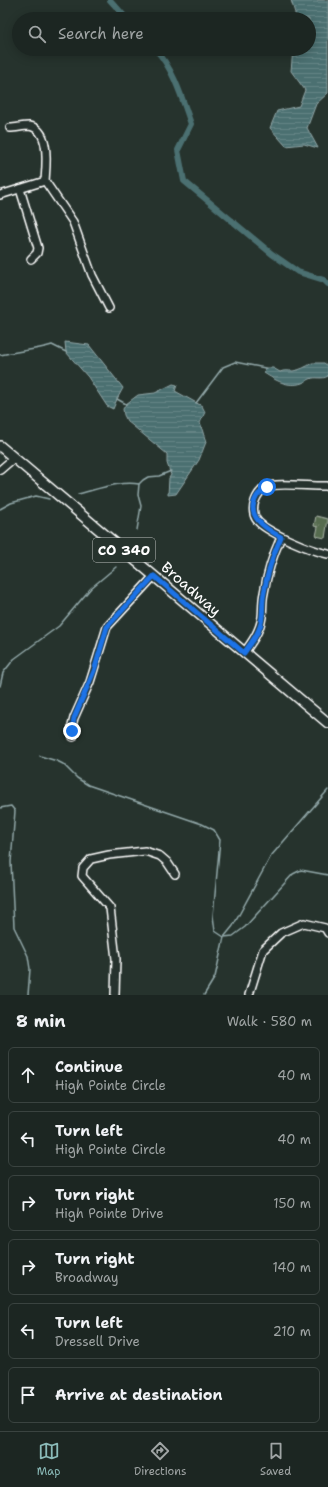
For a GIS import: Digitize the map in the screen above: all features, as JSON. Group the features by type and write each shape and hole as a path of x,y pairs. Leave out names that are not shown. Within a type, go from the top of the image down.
{"main road":[{"name":"Broadway","path":"1,447 328,724"}],"street":[{"path":"10,128 27,126 32,127 42,135 46,152 45,181 73,222 92,275 109,308"},
{"path":"0,195 45,181"},
{"path":"20,189 38,248 37,253 31,259"},
{"path":"0,470 14,458"},
{"path":"328,486 317,487 278,485 267,487 257,496 254,506 256,519 264,528 281,537 328,554"},
{"path":"244,653 260,628 265,587 273,555 281,537"},
{"path":"73,737 74,718 92,677 107,627 154,576"},
{"path":"115,995 116,959 110,908 82,876 83,868 91,859 109,855 145,851 160,856 167,862 175,874"},
{"path":"249,995 263,950 281,933 304,923 324,928 328,933"}],"green space":[{"path":"316,516 328,519 325,538 316,536 318,527 314,526"}],"water":[{"path":"291,0 328,0 328,93 316,104 307,128 318,148 304,144 286,146 270,128 277,111 299,106 305,90 291,71 292,56 316,56 316,12 295,12"},
{"path":"65,342 89,345 123,388 113,409 107,406 88,377 66,352"},
{"path":"312,363 324,363 328,366 328,376 324,378 312,378 302,383 292,385 277,381 264,373 265,368 273,368 280,372 293,371"},
{"path":"173,384 177,385 175,391 202,406 205,412 200,423 206,442 199,460 176,494 168,495 169,478 171,475 167,463 167,454 127,421 123,409 126,404 138,395 155,393"}],"waterway":[{"path":"110,0 121,12"},
{"path":"161,56 167,65 181,95 191,124 178,150 184,181 272,254 298,272 324,280 328,284"},
{"path":"0,355 52,345 66,352"},
{"path":"196,403 223,367 235,362 265,368"},
{"path":"117,399 126,404"},
{"path":"137,530 141,506 138,495 139,484 148,477 159,476 171,471"},
{"path":"78,494 116,485 131,483 139,484"},
{"path":"0,509 11,503 36,496 49,499"},
{"path":"0,686 3,673 14,659 59,626 91,588 116,567"},
{"path":"40,756 63,764 77,778 88,785 202,824 214,830 220,840 213,916 215,931 224,937 233,936 245,927 293,874 301,870 328,875"},
{"path":"204,995 215,977 224,937 233,926 271,856 328,790"},
{"path":"0,808 11,806 15,811 11,862 14,927 28,956 30,969 28,995"}],"route":[{"path":"72,731 74,718 94,671 107,627 154,576 244,653 260,628 265,587 273,555 281,537 264,528 256,519 254,506 257,496 267,487"}]}
